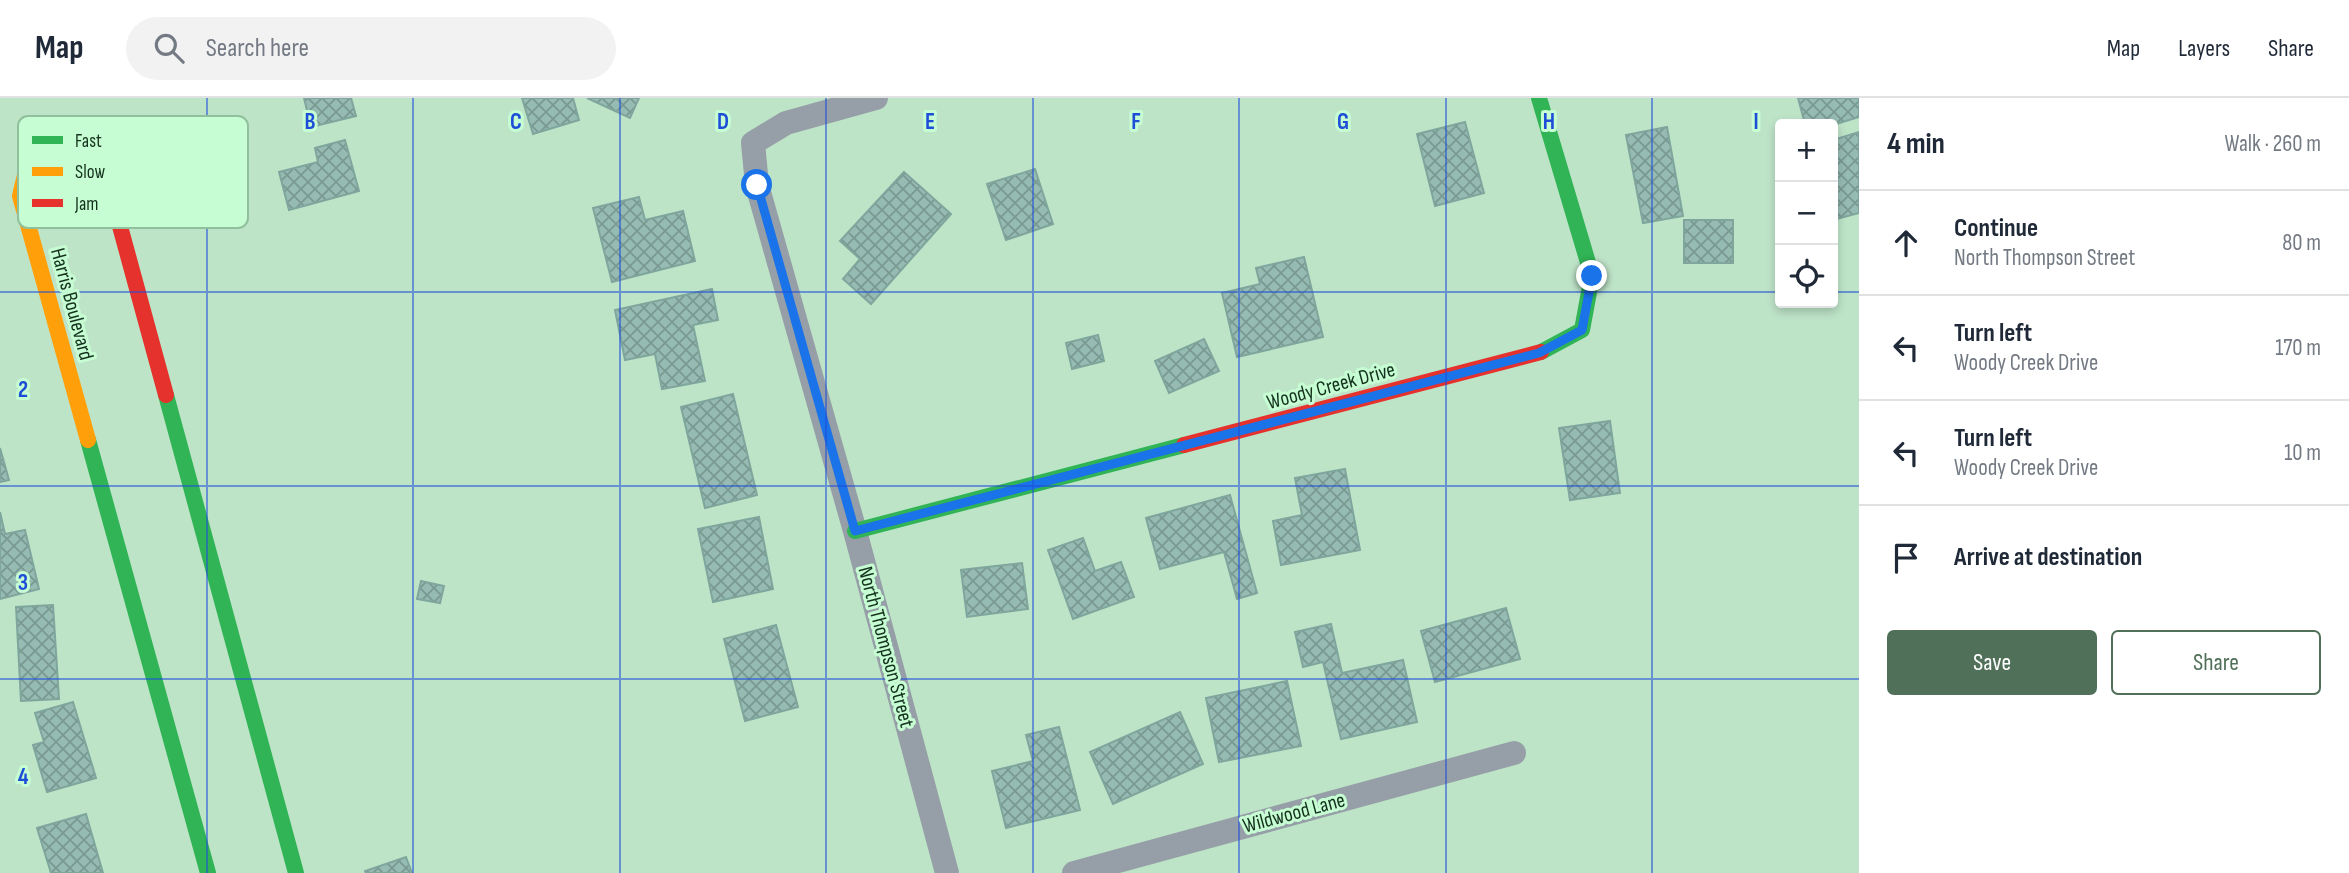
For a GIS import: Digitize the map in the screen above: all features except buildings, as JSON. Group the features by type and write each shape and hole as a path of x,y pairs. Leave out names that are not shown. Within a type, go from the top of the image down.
{"street":[{"name":"North Thompson Street","path":"876,98 786,123 753,144 757,185 855,531 947,873"},
{"name":"Woody Creek Drive","path":"855,531 1539,353 1582,330 1592,276 1539,98"},
{"name":"Harris Boulevard","path":"29,228 208,873"},
{"name":"Harris Boulevard","path":"120,228 296,873"},
{"name":"Wildwood Lane","path":"1074,873 1514,752"}],"traffic: fast":[{"path":"1539,98 1592,276 1582,330 1541,352"},
{"path":"166,395 296,873"},
{"path":"88,440 208,873"},
{"path":"855,531 1184,445"}],"traffic: slow":[{"path":"29,228 88,440"}],"traffic: jam":[{"path":"120,228 166,395"},
{"path":"1184,445 1541,352"}],"route":[{"path":"757,185 855,531 1539,353 1582,330 1592,276"}]}
